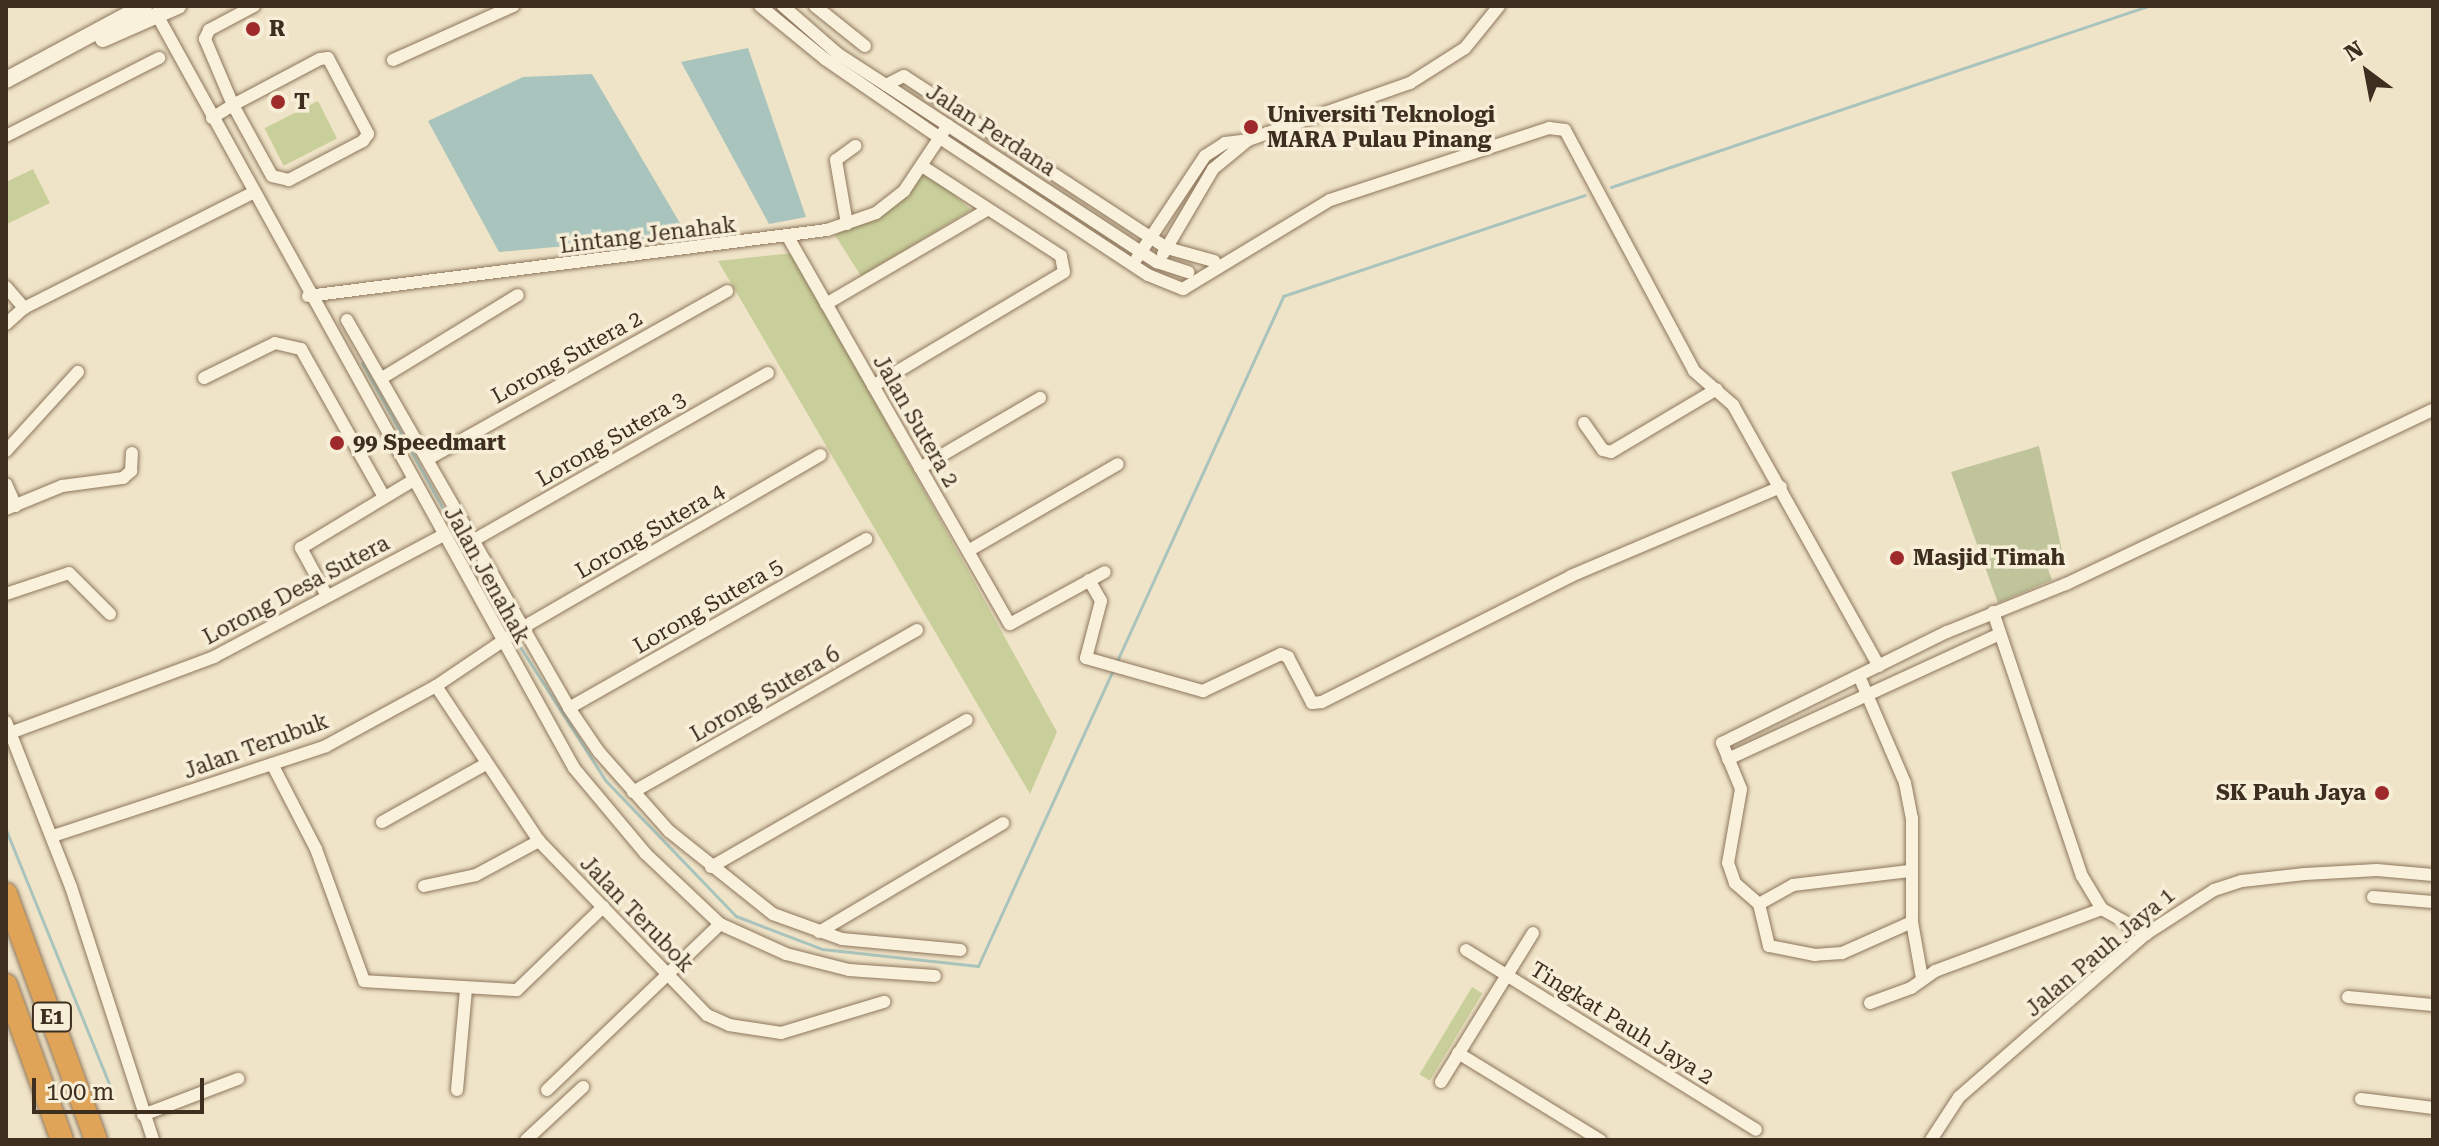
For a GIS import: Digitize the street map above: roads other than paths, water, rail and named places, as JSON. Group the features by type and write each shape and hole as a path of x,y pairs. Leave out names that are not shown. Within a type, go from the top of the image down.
{"highway":[{"name":"E1","path":"6,894 96,1140"},
{"name":"E1","path":"6,985 62,1140"}],"street":[{"path":"38,65 141,10 178,6"},
{"path":"212,118 233,105 328,58 368,134 363,141 279,181 233,105 205,39 209,30 254,6"},
{"path":"393,60 513,6"},
{"name":"Jalan Perdana","path":"760,6 825,59 1132,265 1148,275 1190,287 1330,200 1558,128 1572,138 1585,160 1694,371 1717,389"},
{"name":"Jalan Perdana","path":"783,6 838,54 1157,262 1188,272"},
{"path":"819,10 835,6"},
{"path":"1132,265 1205,156 1225,143 1248,140 1410,83 1465,48 1499,6"},
{"path":"6,80 141,10"},
{"name":"Jalan Jenahak","path":"141,10 212,118 308,296 574,768 646,854 720,924 786,954 849,970 935,976"},
{"path":"819,10 865,46"},
{"path":"6,136 159,58"},
{"path":"886,85 904,76 1167,248 1214,261"},
{"name":"Lintang Jenahak","path":"308,296 788,237 847,224 876,213 904,191 948,125"},
{"path":"1148,275 1213,169 1248,140"},
{"path":"847,224 836,160 855,146"},
{"path":"873,386 1055,280 1065,263 922,166"},
{"path":"6,324 24,308 253,193"},
{"path":"826,304 987,210"},
{"name":"Jalan Sutera 2","path":"788,237 1010,624 1089,580"},
{"path":"6,287 24,308"},
{"name":"Lorong Sutera 2","path":"428,459 727,291"},
{"path":"382,378 518,295"},
{"path":"347,320 569,708 633,792 711,867 773,914 842,939 960,950"},
{"path":"204,378 275,343 301,349 384,497"},
{"path":"6,451 78,372"},
{"name":"Lorong Sutera 3","path":"474,540 768,373"},
{"path":"1584,423 1603,450 1611,452 1717,389 1781,487 1879,666"},
{"path":"920,468 1040,398"},
{"path":"1912,922 1842,953 1815,955 1769,946 1759,904 1735,883 1728,863 1741,800 1722,743 1993,612 2066,584 2433,410"},
{"path":"6,484 11,508 62,486 123,478 131,471 132,453"},
{"name":"Lorong Sutera 4","path":"501,642 820,455"},
{"path":"968,551 1118,464"},
{"path":"327,596 301,548 412,481"},
{"path":"1105,572 1089,580 1101,601 1094,636 1084,653 1091,659 1152,679 1203,691 1281,654 1288,657 1312,703 1322,702 1571,576 1781,487"},
{"name":"Lorong Desa Sutera","path":"8,728 167,677 443,535"},
{"name":"Lorong Sutera 5","path":"569,708 866,539"},
{"path":"6,594 69,573 110,614"},
{"path":"1993,612 2065,813 2082,876 2102,909 2146,934"},
{"name":"Lorong Sutera 6","path":"633,792 917,630"},
{"path":"1728,759 1867,692 2000,634"},
{"name":"Jalan Terubuk","path":"53,836 326,746 436,686 501,642"},
{"path":"1859,676 1905,783 1912,818 1909,871 1912,922 1922,978"},
{"name":"Jalan Terubok","path":"436,686 484,765 539,841 707,1015 770,1033 884,1002"},
{"path":"711,867 967,720"},
{"path":"8,728 53,836 153,1140"},
{"path":"272,764 316,849 364,981 505,992 528,983 603,907"},
{"path":"382,822 484,765"},
{"path":"819,932 1003,823"},
{"path":"424,886 476,875 539,841"},
{"name":"Jalan Pauh Jaya 1","path":"1931,1140 1959,1097 2180,908 2242,881 2377,870 2433,875"},
{"path":"1759,904 1793,885 1909,871"},
{"path":"2373,897 2433,902"},
{"path":"1870,1003 1922,978 2102,909"},
{"path":"547,1090 669,977 720,924"},
{"path":"1441,1082 1533,933"},
{"name":"Tingkat Pauh Jaya 2","path":"1466,950 1756,1130"},
{"path":"457,1090 466,989"},
{"path":"2348,997 2433,1005"},
{"path":"1458,1053 1600,1140"},
{"path":"143,1115 238,1079"},
{"path":"526,1140 583,1087"},
{"path":"2361,1099 2433,1108"}],"water":[{"path":"748,48 806,217 769,224 681,62"},
{"path":"592,74 687,235 499,252 428,121 523,77"}],"waterway":[{"path":"1611,187 2148,6"},
{"path":"1117,661 1283,296 1585,195"},
{"path":"362,363 512,633"},
{"path":"515,639 605,780 736,916 822,949 978,966 1114,668"},
{"path":"6,830 110,1086"}],"place":[{"name":"R","path":"253,29"},
{"name":"T","path":"278,102"},
{"name":"Universiti Teknologi MARA Pulau Pinang","path":"1251,127"},
{"name":"99 Speedmart","path":"337,443"},
{"name":"Masjid Timah","path":"1897,558"},
{"name":"SK Pauh Jaya","path":"2382,793"}]}
